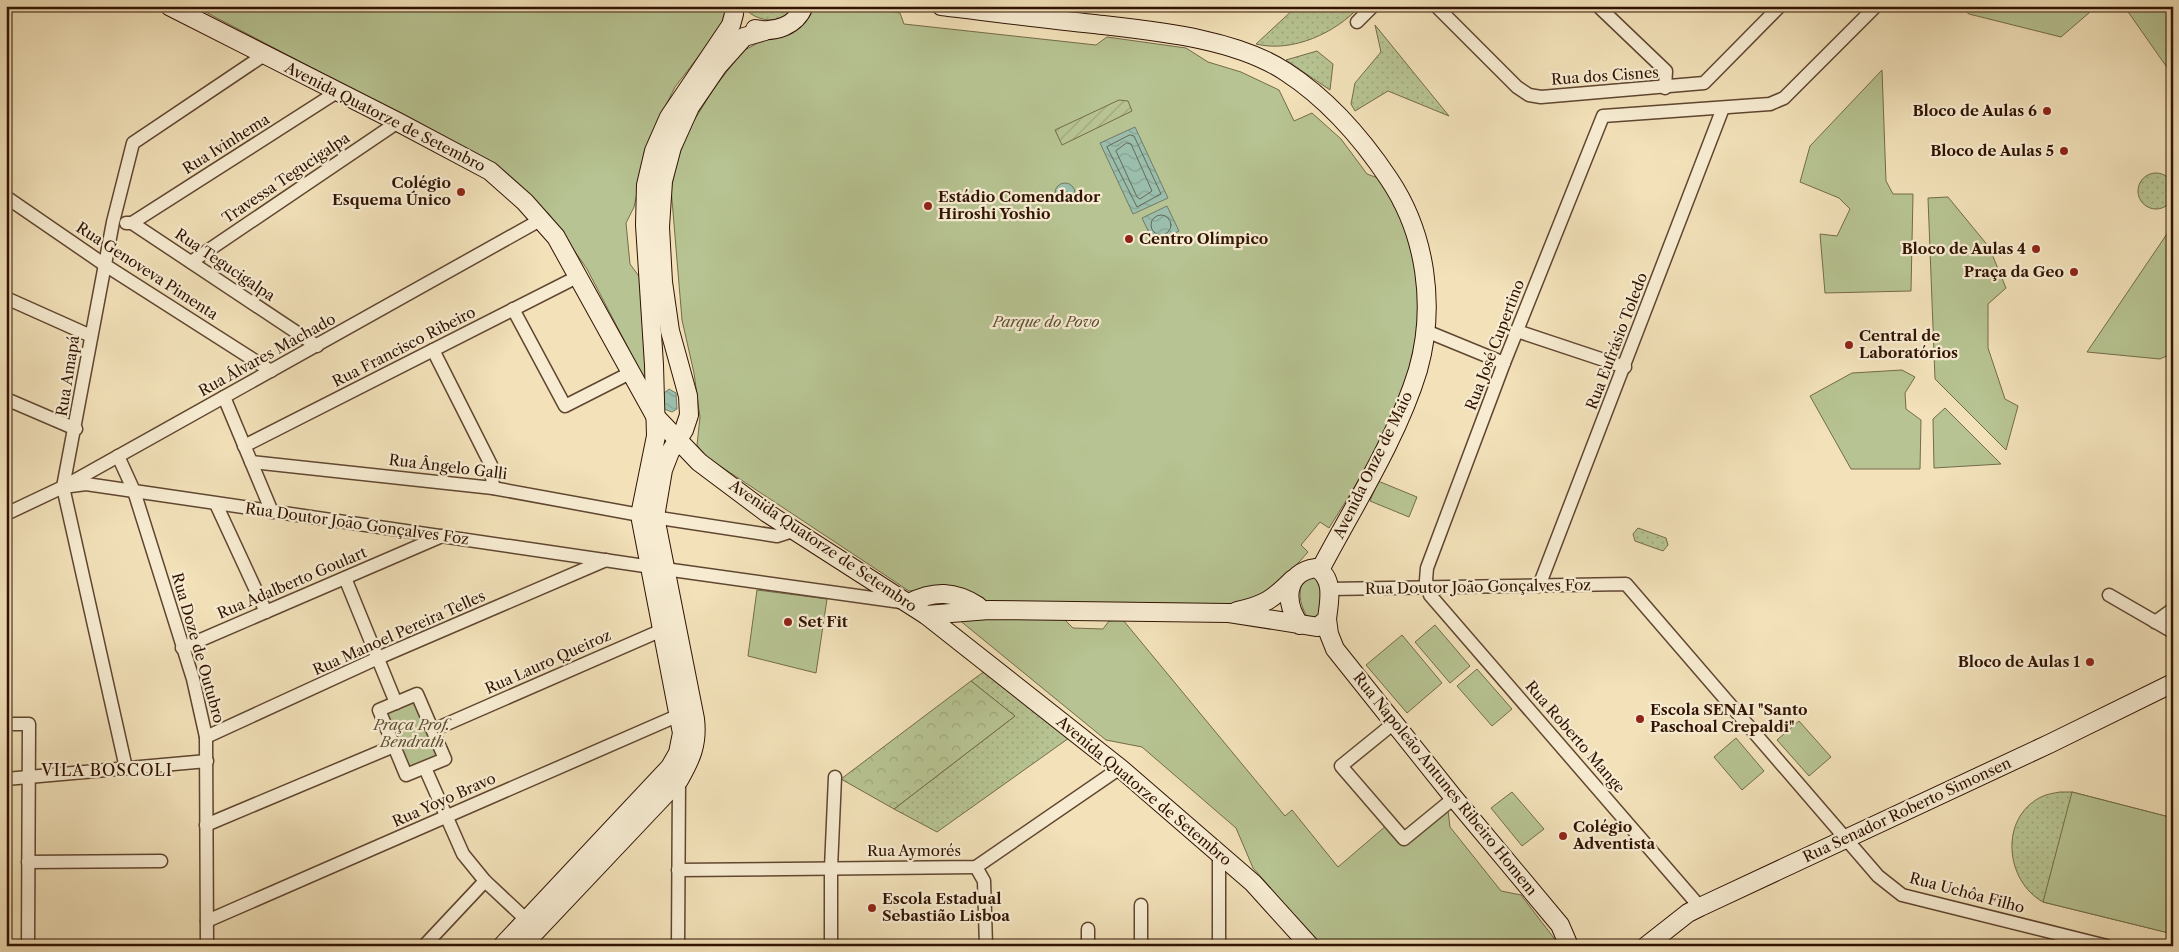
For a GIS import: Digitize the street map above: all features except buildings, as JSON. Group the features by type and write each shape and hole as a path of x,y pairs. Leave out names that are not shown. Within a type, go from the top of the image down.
{"street":[{"name":"Avenida Quatorze de Setembro","path":"169,6 398,122 490,171 542,220 556,237 655,416 699,462 767,513 919,610 1120,768 1253,883 1298,939 1310,946"},
{"path":"648,516 670,452 678,441 689,414 688,396 670,330 660,227 663,181 672,147 690,107 718,66 744,37 765,31 779,30 793,22 804,6"},
{"name":"Avenida Onze de Maio","path":"941,6 1194,38 1250,55 1286,72 1315,93 1353,129 1397,190 1411,219 1420,247 1426,283 1426,330 1418,369 1405,406 1354,509 1320,570"},
{"name":"Rua dos Cisnes","path":"1436,6 1517,87 1529,95 1541,96 1704,84 1780,6"},
{"path":"1598,6 1666,71 1665,88"},
{"path":"1760,6 1770,16"},
{"path":"1724,108 1770,104 1784,98 1876,6"},
{"path":"1357,22 1372,7"},
{"path":"732,10 742,23 765,31"},
{"path":"502,946 532,924 679,780 693,756 697,737 686,712 648,516 656,436 654,365 645,225 646,185 654,151 669,117 731,25 732,10"},
{"name":"Rua Amapá","path":"126,768 63,487 76,428 91,336 113,222 133,143 264,55"},
{"name":"Rua Ivinhema","path":"132,223 337,92"},
{"name":"Rua José Cupertino","path":"1427,587 1427,568 1504,363 1603,116 1724,108"},
{"name":"Rua Eufrásio Toledo","path":"1539,586 1724,108"},
{"name":"Travessa Tegucigalpa","path":"191,262 398,122"},
{"name":"Rua Genoveva Pimenta","path":"6,197 105,265 270,371"},
{"name":"Rua Álvares Machado","path":"6,514 63,487 542,220"},
{"path":"113,222 132,223"},
{"name":"Rua Tegucigalpa","path":"132,223 316,346"},
{"name":"Rua Francisco Ribeiro","path":"244,446 579,276"},
{"path":"6,298 91,336"},
{"path":"513,309 565,406 630,373"},
{"path":"1426,330 1504,363"},
{"path":"1517,331 1625,367"},
{"path":"433,350 491,465 493,488"},
{"path":"224,397 272,512"},
{"path":"6,399 76,428"},
{"name":"Rua Doze de Outubro","path":"118,456 134,491 202,713 207,761 208,946"},
{"name":"Rua Ângelo Galli","path":"251,462 493,488 648,516 777,536 796,530"},
{"name":"Rua Doutor João Gonçalves Foz","path":"63,487 86,484 606,560 919,610 984,608 1229,613 1300,625"},
{"path":"216,504 266,612"},
{"name":"Rua Adalberto Goulart","path":"182,648 442,536"},
{"name":"Rua Manoel Pereira Telles","path":"206,737 378,658 606,560"},
{"path":"1316,568 1320,570 1330,589 1327,619 1318,627 1300,625 1291,613 1288,600 1289,591 1297,575 1316,568"},
{"name":"Rua Doutor João Gonçalves Foz","path":"1229,613 1260,606 1272,600 1297,575"},
{"path":"344,578 396,703"},
{"name":"Rua Doutor João Gonçalves Foz","path":"1330,589 1626,584"},
{"name":"Rua Uchôa Filho","path":"1626,584 1846,840 1878,876 1902,895 2107,946"},
{"name":"Rua Roberto Mange","path":"1427,587 1430,595 1700,907"},
{"path":"2109,595 2173,632"},
{"path":"2155,622 2173,609"},
{"name":"Rua Napoleão Antunes Ribeiro Homem","path":"1327,619 1334,649 1454,798 1560,925 1569,946"},
{"name":"Rua Lauro Queiroz","path":"432,730 670,627"},
{"name":"Rua Senador Roberto Simonsen","path":"1646,946 1688,913 1700,907 1846,840 2173,683"},
{"path":"417,694 432,730 445,759 406,776 379,710 417,694"},
{"path":"522,946 532,924 670,767 678,753 686,712"},
{"name":"Rua Yoyo Bravo","path":"207,921 686,712"},
{"path":"1394,722 1342,766 1404,839 1454,798"},
{"path":"6,724 29,724 28,946"},
{"path":"206,825 394,746"},
{"path":"6,779 207,761"},
{"path":"425,768 463,854 486,881 532,924"},
{"name":"Rua Aymorés","path":"678,870 976,867 1120,768"},
{"path":"831,946 831,868 835,777"},
{"path":"678,946 679,780"},
{"path":"1219,852 1219,946"},
{"path":"28,862 161,861"},
{"path":"976,867 984,881 986,946"},
{"path":"424,946 486,881"},
{"path":"1140,905 1141,946"},
{"path":"1560,925 1577,946"},
{"path":"1088,929 1088,946"}],"green space":[{"path":"194,6 723,6 725,14 721,27 675,87 649,139 634,207 626,223 630,264 641,279 647,384 587,269 549,214 488,160"},
{"path":"743,6 793,6 783,17 768,20 754,16"},
{"name":"Parque do Povo","path":"815,6 854,6 900,13 904,24 1096,45 1107,37 1186,48 1208,62 1241,72 1279,90 1294,121 1312,113 1341,139 1367,174 1378,178 1403,219 1408,234 1417,284 1417,322 1412,358 1401,394 1386,429 1349,496 1329,528 1320,522 1301,545 1308,552 1273,591 1251,602 1222,606 984,603 946,587 909,591 705,456 697,445 700,417 694,373 682,320 671,188 679,155 692,124 714,88 743,51 765,39 788,35 804,23"},
{"path":"1297,6 1360,6 1339,25 1312,38 1284,46 1256,44"},
{"path":"1959,6 2097,6 2061,37 1969,14"},
{"path":"2124,6 2173,6 2173,76"},
{"path":"1375,25 1449,116 1388,91 1355,111 1351,104 1355,83 1381,52"},
{"path":"1317,51 1333,64 1330,90 1286,60"},
{"path":"1882,70 1886,181 1893,194 1913,194 1911,291 1825,293 1820,234 1837,236 1850,209 1839,198 1800,182 1810,146"},
{"path":"1119,100 1128,101 1132,111 1062,145 1055,130"},
{"path":"2156,173 2169,178 2174,191 2169,204 2156,209 2143,204 2138,191 2143,178"},
{"path":"1948,197 1989,247 2006,288 1988,304 1988,348 2005,399 2018,406 2006,450 1935,379 1928,198"},
{"path":"2173,225 2173,353 2160,359 2087,352"},
{"path":"1902,370 1915,377 1905,393 1906,409 1921,420 1920,469 1851,469 1810,396 1852,373"},
{"path":"1945,408 2001,464 1934,468 1933,419"},
{"path":"1378,481 1417,497 1409,517 1370,501"},
{"path":"1638,528 1666,538 1668,545 1663,551 1635,541 1633,534"},
{"path":"1314,576 1321,590 1320,616 1309,620 1302,606 1300,591 1303,580"},
{"name":"Set Fit","path":"757,590 827,599 816,673 748,656"},
{"path":"958,619 1064,619 1073,628 1103,629 1109,621 1123,620 1285,816 1292,810 1338,867 1387,825 1404,845 1448,810 1450,827 1501,891 1521,895 1560,946 1322,946 1253,868 1236,828 1142,747 1106,740"},
{"path":"1435,625 1470,666 1450,683 1415,642"},
{"path":"1402,635 1442,683 1407,713 1366,665"},
{"path":"1477,669 1512,709 1492,726 1457,686"},
{"path":"985,671 1069,738 937,832 894,809 1015,716 971,681"},
{"path":"971,681 1015,716 894,809 841,779"},
{"name":"Praça Prof. Bendrath","path":"415,699 439,756 410,769 385,712"},
{"path":"1799,721 1831,757 1809,776 1777,740"},
{"path":"1736,738 1764,771 1742,790 1714,757"},
{"path":"1512,792 1544,829 1522,846 1491,808"},
{"path":"2060,792 2072,792 2173,818 2173,934 2043,902 2030,892 2021,880 2015,865 2012,849 2013,834 2018,819 2027,807 2043,796"},
{"path":"2072,792 2173,818 2173,934 2043,902"}],"water":[{"path":"1135,127 1168,198 1133,214 1100,143"},
{"path":"1065,183 1072,186 1075,193 1072,200 1065,203 1058,200 1055,193 1058,186"},
{"path":"1167,206 1179,231 1154,243 1142,218"},
{"path":"669,389 676,393 677,409 672,412 664,409 664,393"}],"place":[{"name":"Bloco de Aulas 6","path":"2047,111"},
{"name":"Bloco de Aulas 5","path":"2064,151"},
{"name":"Colégio Esquema Único","path":"461,192"},
{"name":"Estádio Comendador Hiroshi Yoshio","path":"928,206"},
{"name":"Centro Olímpico","path":"1129,239"},
{"name":"Bloco de Aulas 4","path":"2036,249"},
{"name":"Praça da Geo","path":"2074,272"},
{"name":"Central de Laboratórios","path":"1849,345"},
{"name":"Set Fit","path":"788,622"},
{"name":"Bloco de Aulas 1","path":"2090,662"},
{"name":"Escola SENAI \"Santo Paschoal Crepaldi\"","path":"1640,719"},
{"name":"Colégio Adventista","path":"1563,836"},
{"name":"Escola Estadual Sebastião Lisboa","path":"872,908"}],"district":[{"name":"VILA BOSCOLI","path":"107,770"}]}
